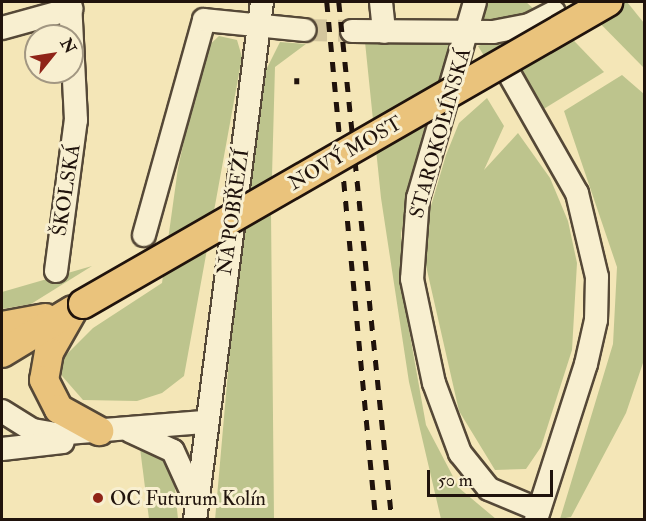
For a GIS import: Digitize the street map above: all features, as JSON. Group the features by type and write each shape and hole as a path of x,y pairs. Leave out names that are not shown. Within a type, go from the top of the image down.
{"main road":[{"name":"NOVÝ MOST","path":"2,353 608,2"},
{"path":"2,326 78,307"},
{"path":"78,307 49,352 44,380 59,409 108,430"}],"street":[{"name":"NA POBŘEŽÍ","path":"195,513 204,422 262,2"},
{"path":"381,2 384,32"},
{"name":"STAROKOLÍNSKÁ","path":"475,2 470,30 418,198 412,279 434,383 460,453 489,489 538,515 586,364 597,288 584,212 535,111 503,63"},
{"path":"2,28 71,5"},
{"name":"ŠKOLSKÁ","path":"56,271 76,120 71,5"},
{"name":"STAROKOLÍNSKÁ","path":"470,30 515,29 554,12"},
{"path":"144,235 204,20 260,28 304,30"},
{"path":"352,31 470,30"},
{"path":"2,411 44,433 204,422"},
{"path":"2,449 108,430 146,435 173,451 195,513"}],"green space":[{"path":"481,2 526,2 536,11 481,21"},
{"path":"579,2 627,2 644,23 644,68"},
{"path":"553,19 604,72 524,121 478,46"},
{"path":"219,36 237,40 242,57 184,376 162,393 137,401 83,400 62,376 62,359 93,328 162,283 178,168 204,50"},
{"path":"438,38 450,46 453,65 420,149 401,233 408,324 426,425 459,488 496,519 441,519 409,382 381,198 365,42"},
{"path":"280,42 306,44 275,67 271,212 274,519 215,520 245,178 266,70"},
{"path":"622,75 644,94 644,360 626,413 571,517 560,519 613,344 617,267 564,111"},
{"path":"487,98 504,126 484,170 518,133 550,178 568,221 577,263 572,350 541,447 526,469 495,470 459,411 424,257 426,223 446,155 459,123"},
{"path":"92,266 31,304 2,309 2,292"},
{"path":"140,448 165,458 173,470 178,519 149,519"}],"tunnel":[{"path":"305,30 352,31"}],"railway":[{"path":"327,2 376,520"},
{"path":"339,2 392,520"},
{"path":"297,78 297,84"}],"place":[{"name":"OC Futurum Kolín","path":"98,498"}]}
